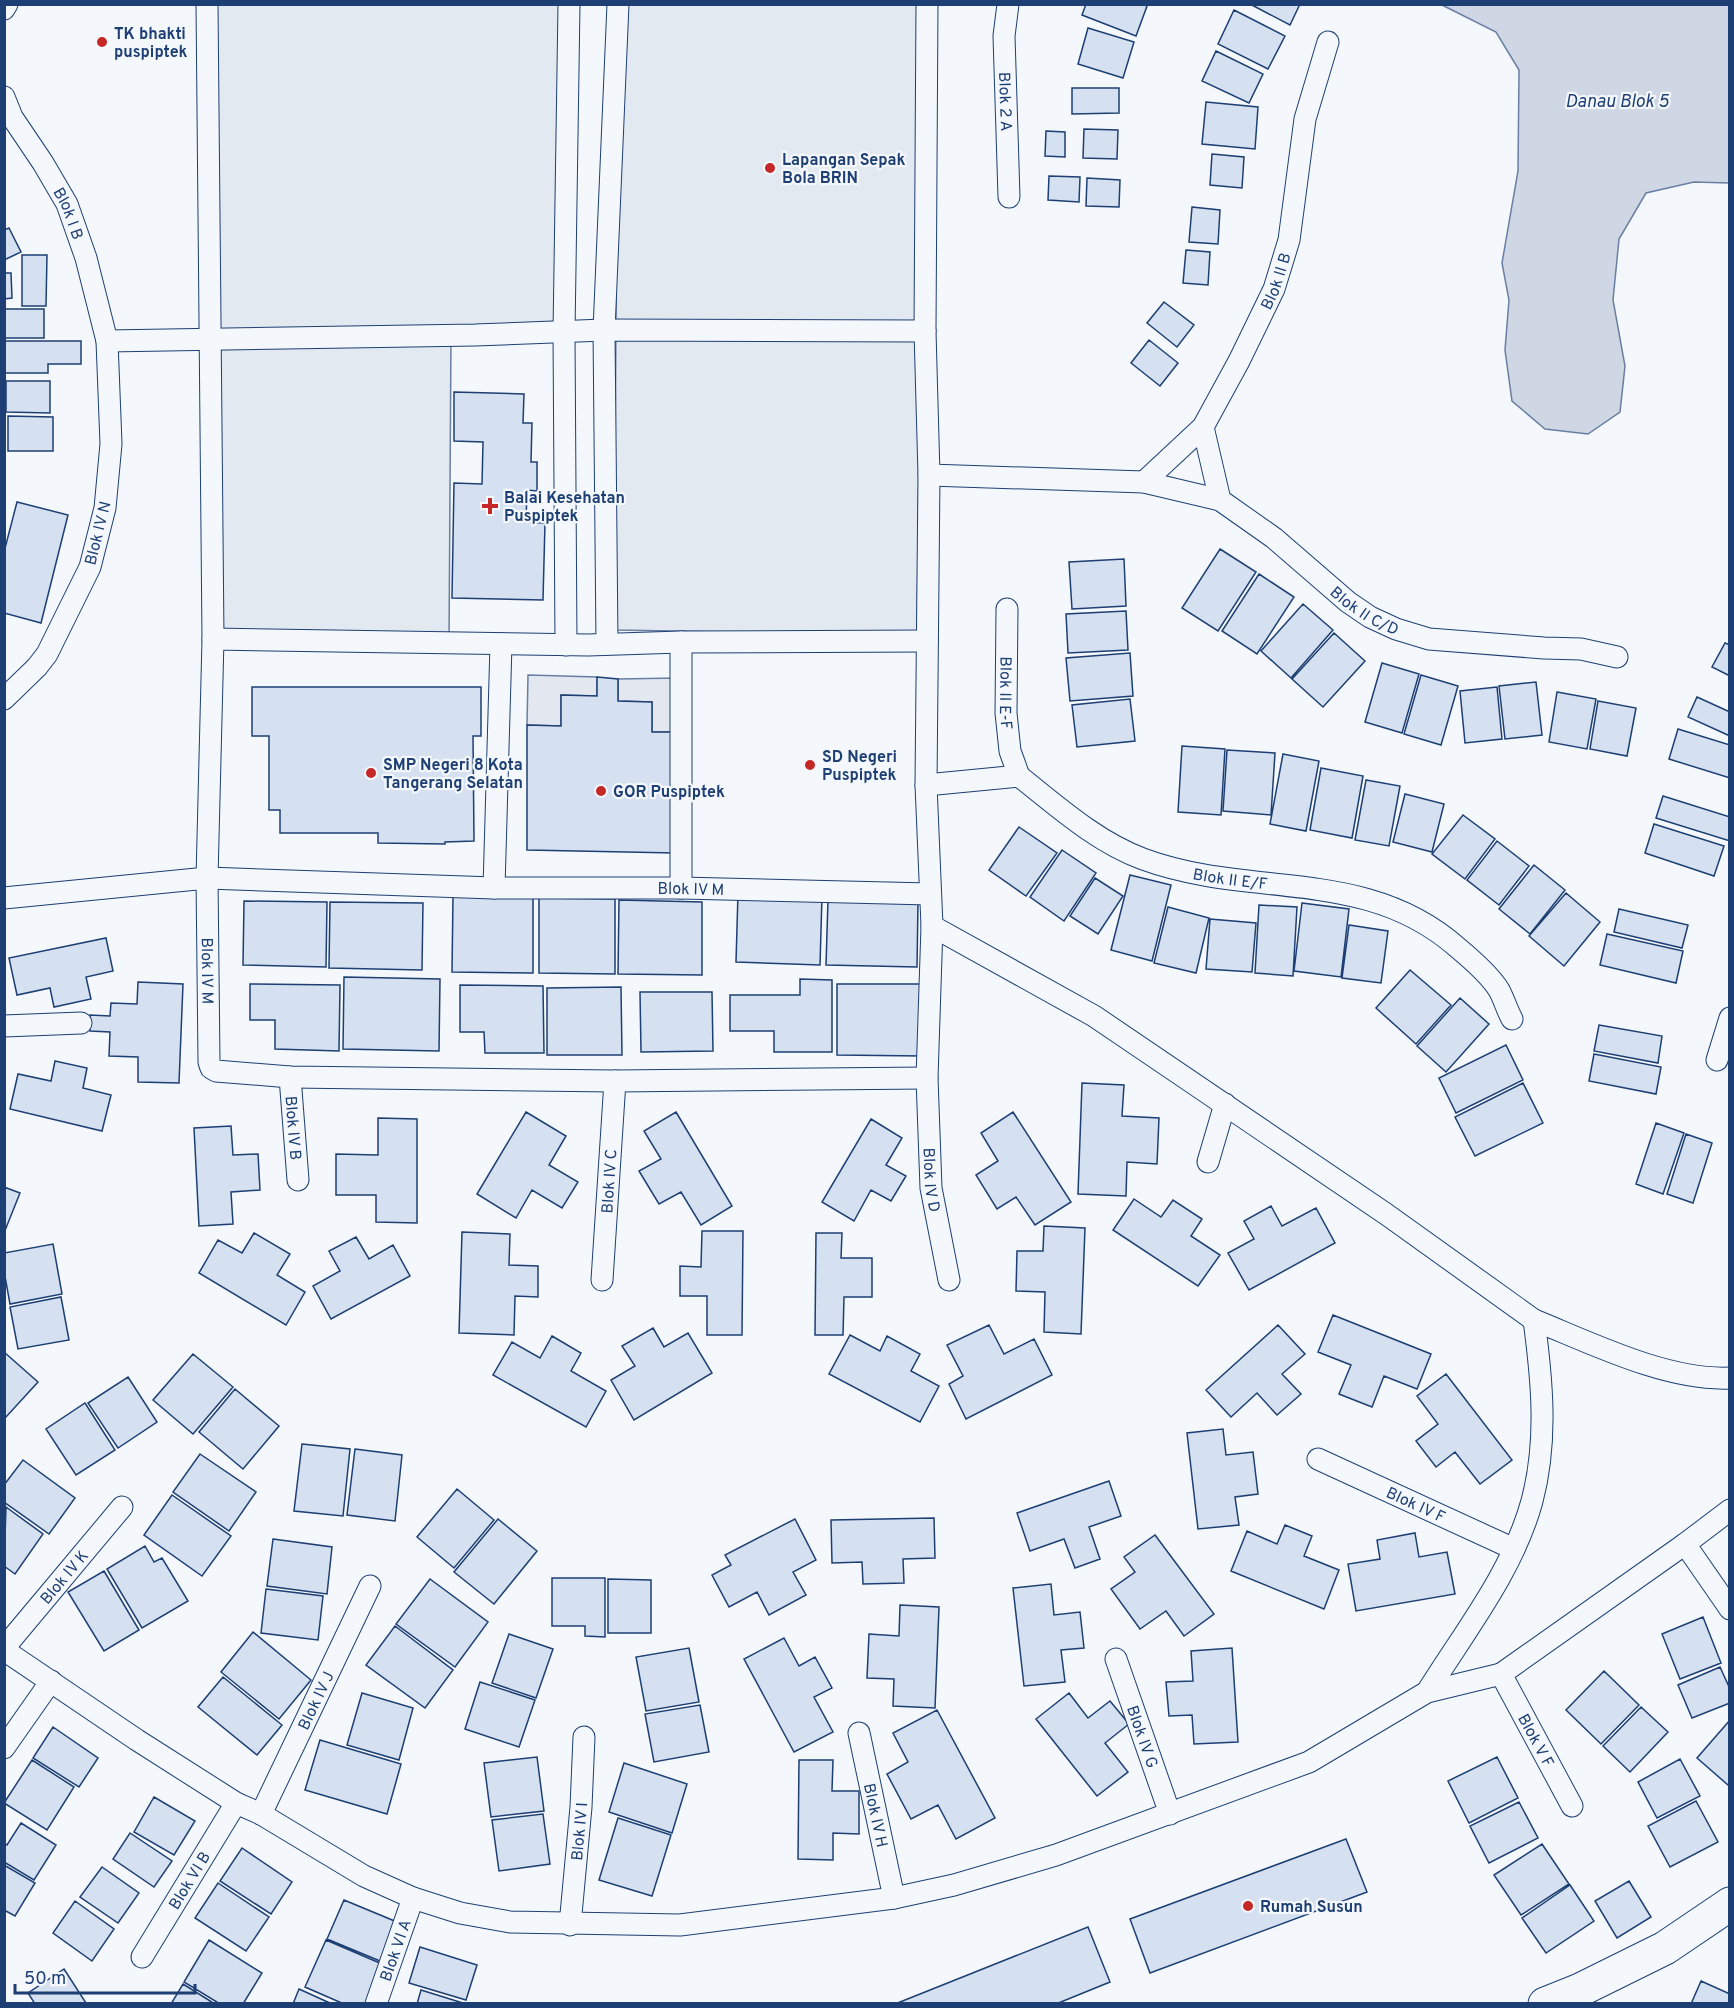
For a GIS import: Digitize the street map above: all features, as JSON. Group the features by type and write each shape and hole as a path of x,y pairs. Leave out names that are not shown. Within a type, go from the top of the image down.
{"main road":[{"path":"1545,2004 1580,1990 1665,1948 1730,1904"}],"street":[{"path":"4,9 7,4"},
{"path":"4,898 207,878 213,639 207,4"},
{"path":"566,645 564,333 569,4"},
{"path":"607,644 604,330 618,4"},
{"name":"Blok IV D","path":"927,4 925,332 929,475 926,785 932,926 927,1078 931,1188 949,1280"},
{"name":"Blok 2 A","path":"1008,4 1004,36 1009,197"},
{"name":"Blok II B","path":"1144,482 1203,427 1239,361 1274,289 1289,240 1305,119 1328,42"},
{"name":"Blok I B","path":"4,97 12,117 67,204 86,258 107,341"},
{"path":"107,341 564,333 604,330 925,332"},
{"name":"Blok IV N","path":"4,699 37,668 47,654 90,567 105,508 111,444 107,341"},
{"path":"1203,427 1220,500"},
{"name":"Blok II C/D","path":"929,475 1144,482 1220,500 1274,538 1348,602 1370,617 1396,629 1429,639 1581,649 1617,657"},
{"name":"Blok II E-F","path":"1007,609 1006,713 1010,751 1019,776"},
{"path":"213,639 566,645 927,641"},
{"path":"681,642 681,888"},
{"path":"494,888 501,644"},
{"path":"926,785 1019,776"},
{"name":"Blok II E/F","path":"1019,776 1113,846 1143,859 1183,871 1234,880 1352,894 1387,904 1416,918 1443,934 1498,989 1512,1020"},
{"name":"Blok IV M","path":"927,1078 615,1081 290,1077 216,1071 211,1068 209,1062 207,878 494,888 681,888 930,894"},
{"path":"932,926 1094,1016 1386,1214 1534,1320 1617,1354 1660,1367 1690,1375 1730,1378"},
{"path":"1717,1060 1730,1018"},
{"path":"4,1026 81,1023"},
{"name":"Blok IV B","path":"290,1077 298,1180"},
{"name":"Blok IV C","path":"602,1280 615,1081"},
{"path":"1208,1162 1225,1104"},
{"path":"1427,1692 1488,1597 1514,1549 1532,1502 1538,1472 1544,1410 1534,1320"},
{"name":"Blok IV F","path":"1318,1459 1514,1549"},
{"name":"Blok IV K","path":"4,1649 122,1507"},
{"path":"4,1649 137,1740 236,1803 261,1814 364,1876 412,1898 460,1913 510,1922 570,1925 680,1925 894,1898 954,1885 1056,1855 1310,1762 1427,1692 1501,1674 1730,1510"},
{"path":"1685,1544 1730,1609"},
{"name":"Blok IV J","path":"261,1814 370,1586"},
{"name":"Blok IV G","path":"1116,1659 1170,1814"},
{"name":"Blok V F","path":"1501,1674 1572,1806"},
{"path":"4,1748 51,1681"},
{"name":"Blok IV H","path":"859,1733 894,1898"},
{"name":"Blok IV I","path":"570,1925 581,1807 584,1737"},
{"name":"Blok VI B","path":"142,1957 236,1803"},
{"name":"Blok VI A","path":"376,2004 412,1898"}],"shaded area":[{"path":"217,5 562,5 559,336 451,334 449,644 212,639"},
{"path":"618,5 924,5 917,635 614,630"},
{"path":"528,675 597,677 597,696 561,695 561,726 527,725"},
{"path":"678,678 677,732 652,732 652,702 618,701 618,679"}],"water":[{"name":"Danau Blok 5","path":"1442,5 1729,5 1729,183 1694,182 1646,193 1619,239 1613,300 1625,366 1620,412 1588,434 1545,429 1512,401 1505,350 1509,300 1502,263 1518,171 1519,70 1496,32"}],"building":[{"path":"1086,4 1143,4 1147,6 1136,36 1082,15"},
{"path":"1250,4 1300,4 1290,25"},
{"path":"1234,10 1285,36 1268,69 1218,44"},
{"path":"1088,28 1134,42 1123,78 1078,64"},
{"path":"1216,51 1263,74 1249,103 1202,81"},
{"path":"1072,88 1119,88 1119,113 1072,114"},
{"path":"1206,102 1258,107 1255,149 1202,144"},
{"path":"1084,129 1118,130 1117,159 1083,158"},
{"path":"1046,131 1065,132 1065,157 1045,156"},
{"path":"1212,154 1244,157 1242,188 1210,185"},
{"path":"1049,176 1080,177 1079,202 1048,200"},
{"path":"1087,178 1120,180 1119,207 1086,206"},
{"path":"1192,207 1220,210 1218,244 1189,242"},
{"path":"9,228 21,252 4,260 4,230"},
{"path":"1186,250 1210,252 1208,285 1183,283"},
{"path":"22,255 47,255 46,306 22,306"},
{"path":"4,273 11,273 12,298 4,299"},
{"path":"1164,302 1194,325 1177,347 1147,323"},
{"path":"4,309 44,309 44,338 4,338"},
{"path":"1149,340 1178,363 1160,386 1131,363"},
{"path":"4,341 81,341 81,364 48,364 48,373 4,373"},
{"path":"6,381 50,381 50,413 6,412"},
{"name":"Balai Kesehatan Puspiptek","path":"454,392 524,394 523,423 532,423 531,462 537,462 537,491 527,490 526,522 545,523 543,600 452,598 454,483 482,484 483,442 454,441"},
{"path":"8,416 53,417 53,451 8,451"},
{"path":"17,502 68,515 41,623 4,613 4,552"},
{"path":"1220,549 1256,572 1218,631 1182,608"},
{"path":"1124,559 1126,606 1072,609 1069,562"},
{"path":"1259,574 1294,597 1257,654 1222,631"},
{"path":"1303,604 1333,630 1291,678 1261,651"},
{"path":"1126,611 1128,650 1068,653 1066,614"},
{"path":"1334,633 1365,661 1323,707 1292,679"},
{"path":"1725,643 1730,645 1730,676 1712,667"},
{"path":"1130,653 1133,696 1070,701 1066,658"},
{"path":"1382,663 1419,674 1402,733 1365,722"},
{"path":"1421,675 1458,686 1441,745 1404,734"},
{"name":"GOR Puspiptek","path":"597,677 618,679 618,701 652,702 652,732 677,732 675,853 527,850 527,725 561,726 561,695 597,696"},
{"path":"1536,682 1542,735 1505,739 1499,686"},
{"name":"SMP Negeri 8 Kota Tangerang Selatan","path":"252,687 481,687 481,736 473,736 474,841 445,842 445,844 378,843 378,833 280,833 280,810 269,810 269,736 252,736"},
{"path":"1497,687 1502,739 1465,743 1460,691"},
{"path":"1557,692 1596,699 1587,749 1549,742"},
{"path":"1697,697 1730,712 1730,736 1688,717"},
{"path":"1130,699 1135,741 1077,747 1072,705"},
{"path":"1598,701 1636,708 1627,756 1590,749"},
{"path":"1678,729 1730,745 1730,778 1669,759"},
{"path":"1182,746 1225,749 1221,815 1178,812"},
{"path":"1227,750 1275,753 1271,815 1223,811"},
{"path":"1283,754 1319,761 1306,831 1270,824"},
{"path":"1321,768 1363,776 1352,838 1310,830"},
{"path":"1366,780 1400,786 1389,846 1355,840"},
{"path":"1405,794 1444,804 1432,852 1393,842"},
{"path":"1663,796 1730,817 1730,841 1656,818"},
{"path":"1463,815 1495,839 1465,879 1432,854"},
{"path":"1654,824 1724,846 1714,876 1645,853"},
{"path":"1019,827 1057,853 1026,896 989,870"},
{"path":"1497,841 1529,866 1499,905 1467,880"},
{"path":"1062,850 1096,873 1064,921 1030,897"},
{"path":"1534,865 1565,890 1530,934 1499,909"},
{"path":"1130,875 1171,885 1152,961 1111,950"},
{"path":"1095,878 1123,896 1098,934 1070,916"},
{"path":"738,893 822,896 820,965 736,962"},
{"path":"1566,893 1600,922 1564,966 1529,936"},
{"path":"453,897 533,898 533,973 452,972"},
{"path":"539,898 615,899 615,974 539,973"},
{"path":"619,900 702,902 702,975 618,974"},
{"path":"828,900 918,902 917,967 826,965"},
{"path":"244,901 327,902 326,967 243,965"},
{"path":"330,902 423,903 422,970 329,968"},
{"path":"1302,903 1349,909 1341,977 1294,971"},
{"path":"1259,905 1297,907 1293,976 1255,973"},
{"path":"1168,907 1209,918 1196,973 1154,963"},
{"path":"1619,909 1688,925 1682,948 1614,932"},
{"path":"1210,919 1256,923 1252,972 1206,969"},
{"path":"1349,925 1388,931 1381,983 1342,978"},
{"path":"1607,934 1683,951 1676,983 1600,965"},
{"path":"106,938 113,971 86,977 91,999 54,1007 50,988 17,995 9,958"},
{"path":"1410,970 1451,1005 1416,1044 1376,1008"},
{"path":"344,977 440,979 439,1051 343,1049"},
{"path":"800,979 832,980 832,1052 774,1052 774,1031 730,1031 730,995 800,995"},
{"path":"138,982 183,984 179,1083 138,1082 138,1057 109,1056 110,1032 90,1031 90,1015 110,1016 111,1003 137,1004"},
{"path":"250,984 340,985 339,1051 275,1049 275,1020 250,1020"},
{"path":"837,984 922,984 922,1056 837,1055"},
{"path":"460,985 543,986 544,1053 485,1053 484,1032 460,1032"},
{"path":"621,987 622,1055 547,1055 547,988"},
{"path":"640,992 712,992 713,1051 641,1052"},
{"path":"1460,998 1489,1024 1446,1072 1417,1046"},
{"path":"1599,1025 1662,1036 1658,1063 1594,1051"},
{"path":"1506,1045 1523,1080 1456,1113 1439,1078"},
{"path":"1594,1054 1661,1067 1656,1094 1589,1081"},
{"path":"55,1061 87,1068 83,1088 111,1095 102,1131 10,1109 18,1074 51,1081"},
{"path":"1082,1083 1124,1085 1122,1116 1159,1118 1157,1164 1127,1162 1126,1196 1078,1194"},
{"path":"1523,1083 1543,1123 1475,1156 1455,1117"},
{"path":"526,1112 566,1136 549,1165 578,1182 562,1208 532,1190 516,1218 477,1194"},
{"path":"676,1112 732,1206 701,1225 681,1192 659,1204 639,1171 661,1159 644,1131"},
{"path":"1013,1112 1071,1202 1035,1225 1016,1197 997,1209 976,1175 998,1161 981,1133"},
{"path":"378,1118 417,1119 417,1223 376,1222 376,1195 336,1195 336,1154 378,1155"},
{"path":"871,1119 902,1138 886,1165 906,1176 891,1201 871,1190 854,1221 822,1202"},
{"path":"1656,1123 1684,1133 1663,1194 1636,1184"},
{"path":"231,1126 233,1155 258,1154 260,1190 231,1192 233,1224 199,1226 194,1128"},
{"path":"1686,1134 1712,1143 1693,1203 1667,1194"},
{"path":"4,1187 20,1193 4,1233"},
{"path":"1134,1199 1161,1217 1173,1200 1202,1219 1191,1236 1220,1255 1198,1286 1113,1230"},
{"path":"1271,1206 1282,1226 1316,1208 1335,1243 1249,1290 1228,1253 1254,1239 1244,1221"},
{"path":"1044,1226 1085,1228 1081,1334 1044,1332 1045,1292 1016,1291 1017,1251 1043,1251"},
{"path":"702,1231 743,1231 742,1335 707,1335 707,1296 680,1296 680,1266 701,1267"},
{"path":"462,1232 510,1234 509,1265 538,1266 538,1297 515,1296 514,1335 459,1333"},
{"path":"254,1233 290,1254 277,1275 305,1292 286,1325 199,1273 218,1240 242,1253"},
{"path":"816,1233 842,1233 841,1258 872,1258 872,1297 844,1297 843,1335 815,1335"},
{"path":"356,1237 369,1259 393,1245 410,1276 331,1319 313,1286 340,1271 329,1251"},
{"path":"53,1244 62,1294 10,1304 4,1271 4,1253"},
{"path":"61,1297 69,1340 18,1349 10,1307"},
{"path":"1333,1315 1431,1354 1417,1389 1384,1376 1372,1407 1339,1394 1351,1365 1318,1352"},
{"path":"989,1325 1004,1354 1034,1339 1052,1375 966,1419 949,1384 963,1376 947,1345"},
{"path":"1278,1325 1305,1354 1282,1374 1301,1394 1277,1415 1257,1393 1231,1417 1206,1390"},
{"path":"653,1328 664,1347 688,1333 712,1373 634,1420 611,1380 635,1366 622,1346"},
{"path":"850,1335 880,1351 887,1336 920,1354 911,1371 939,1386 920,1422 829,1374"},
{"path":"552,1336 581,1353 571,1371 606,1391 586,1427 493,1375 512,1342 540,1358"},
{"path":"4,1352 38,1382 6,1417 4,1415"},
{"path":"193,1354 233,1387 193,1434 153,1400"},
{"path":"1446,1374 1512,1460 1480,1484 1455,1452 1436,1467 1416,1441 1438,1424 1417,1396"},
{"path":"128,1377 157,1422 118,1448 88,1403"},
{"path":"235,1389 279,1426 243,1469 199,1432"},
{"path":"85,1403 115,1450 76,1475 46,1429"},
{"path":"1223,1429 1226,1455 1253,1452 1258,1494 1235,1497 1239,1525 1198,1529 1187,1433"},
{"path":"302,1444 350,1449 343,1516 294,1511"},
{"path":"355,1449 402,1455 395,1521 347,1515"},
{"path":"200,1454 256,1492 229,1531 173,1492"},
{"path":"23,1460 75,1498 49,1534 4,1502 4,1485"},
{"path":"1109,1481 1121,1516 1089,1527 1100,1559 1075,1568 1064,1539 1030,1551 1017,1513"},
{"path":"457,1489 494,1520 454,1568 417,1537"},
{"path":"172,1495 231,1536 202,1576 144,1535"},
{"path":"6,1507 43,1534 15,1574 4,1566"},
{"path":"934,1518 935,1558 903,1559 904,1583 863,1584 862,1562 832,1563 831,1520"},
{"path":"498,1519 537,1551 494,1604 454,1572"},
{"path":"795,1519 816,1560 793,1572 806,1595 769,1615 757,1592 729,1607 712,1575 731,1565 725,1555"},
{"path":"1285,1525 1312,1536 1304,1556 1339,1570 1324,1609 1231,1571 1247,1531 1277,1544"},
{"path":"1415,1533 1419,1557 1447,1552 1455,1594 1356,1611 1348,1564 1380,1559 1377,1540"},
{"path":"1155,1535 1214,1614 1184,1636 1166,1611 1140,1629 1111,1589 1135,1572 1124,1557"},
{"path":"273,1539 332,1547 327,1594 267,1586"},
{"path":"145,1546 154,1562 162,1558 188,1601 142,1628 107,1569"},
{"path":"104,1571 139,1630 104,1651 68,1592"},
{"path":"552,1578 605,1578 605,1637 585,1636 585,1626 552,1626"},
{"path":"430,1579 488,1622 455,1667 396,1624"},
{"path":"608,1579 651,1580 651,1633 608,1633"},
{"path":"1051,1584 1054,1615 1080,1612 1084,1648 1061,1650 1065,1682 1024,1686 1013,1588"},
{"path":"266,1589 323,1596 318,1640 261,1633"},
{"path":"900,1605 939,1607 935,1708 893,1706 894,1679 867,1678 869,1634 899,1636"},
{"path":"1703,1617 1721,1663 1680,1679 1662,1634"},
{"path":"395,1626 453,1670 425,1708 366,1665"},
{"path":"253,1632 311,1680 279,1719 221,1672"},
{"path":"509,1634 553,1649 536,1698 492,1683"},
{"path":"784,1638 799,1666 815,1657 832,1688 814,1697 833,1732 794,1752 744,1659"},
{"path":"689,1648 699,1702 646,1711 636,1657"},
{"path":"1232,1648 1238,1742 1194,1744 1192,1715 1169,1716 1166,1682 1193,1681 1191,1651"},
{"path":"1720,1667 1730,1689 1730,1703 1692,1718 1678,1685"},
{"path":"1604,1671 1639,1705 1601,1744 1566,1710"},
{"path":"223,1677 282,1725 257,1755 198,1707"},
{"path":"480,1682 535,1700 519,1747 465,1729"},
{"path":"362,1693 413,1708 399,1760 347,1745"},
{"path":"1069,1693 1088,1718 1110,1701 1129,1724 1105,1743 1128,1772 1097,1796 1036,1719"},
{"path":"700,1705 709,1752 654,1762 645,1714"},
{"path":"1641,1707 1668,1732 1630,1772 1603,1746"},
{"path":"937,1710 995,1818 956,1839 938,1805 911,1819 887,1774 908,1762 893,1733"},
{"path":"1730,1720 1730,1783 1728,1785 1697,1758"},
{"path":"53,1727 98,1758 79,1787 33,1758"},
{"path":"320,1740 401,1764 387,1814 305,1790"},
{"path":"537,1757 544,1811 491,1817 484,1763"},
{"path":"1497,1757 1518,1798 1469,1823 1448,1781"},
{"path":"1680,1759 1700,1796 1657,1818 1638,1782"},
{"path":"32,1760 74,1787 47,1830 4,1803"},
{"path":"799,1760 833,1760 832,1791 859,1791 859,1834 833,1833 833,1860 798,1859"},
{"path":"624,1763 687,1784 672,1833 609,1812"},
{"path":"154,1797 195,1821 174,1855 134,1832"},
{"path":"1696,1801 1718,1842 1670,1867 1648,1826"},
{"path":"1519,1802 1538,1838 1489,1863 1470,1826"},
{"path":"543,1814 550,1864 499,1871 492,1820"},
{"path":"618,1818 671,1835 652,1896 599,1880"},
{"path":"21,1823 56,1845 34,1880 4,1862 4,1843 7,1845"},
{"path":"130,1833 172,1861 154,1887 113,1859"},
{"name":"Rumah Susun","path":"1346,1839 1367,1892 1150,1973 1130,1919"},
{"path":"1542,1844 1569,1884 1521,1915 1494,1875"},
{"path":"242,1848 292,1882 271,1914 220,1881"},
{"path":"4,1865 35,1883 15,1916 4,1910"},
{"path":"102,1867 139,1893 118,1923 80,1897"},
{"path":"1629,1881 1651,1917 1617,1938 1595,1901"},
{"path":"218,1883 269,1917 246,1951 195,1918"},
{"path":"1570,1885 1594,1921 1546,1953 1522,1918"},
{"path":"344,1900 397,1922 380,1961 327,1939"},
{"path":"75,1901 114,1929 92,1961 53,1933"},
{"path":"1088,1927 1110,1982 1056,2004 895,2004"},
{"path":"209,1940 262,1973 243,2004 220,2004 184,1982"},
{"path":"326,1940 382,1964 366,2004 344,2004 305,1987"},
{"path":"420,1947 477,1965 466,2000 409,1983"},
{"path":"64,1969 86,2003 35,2004 28,1993"},
{"path":"1701,1981 1730,1994 1730,2004 1691,2004"},
{"path":"183,1984 215,2004 171,2004"},
{"path":"299,1989 332,2004 293,2004"},
{"path":"421,1990 466,2004 417,2004"}],"place":[{"name":"TK bhakti puspiptek","path":"102,42"},
{"name":"Lapangan Sepak Bola BRIN","path":"770,168"},
{"name":"Balai Kesehatan Puspiptek","path":"490,506"},
{"name":"SD Negeri Puspiptek","path":"810,765"},
{"name":"SMP Negeri 8 Kota Tangerang Selatan","path":"371,773"},
{"name":"GOR Puspiptek","path":"601,791"},
{"name":"Rumah Susun","path":"1248,1906"}]}
